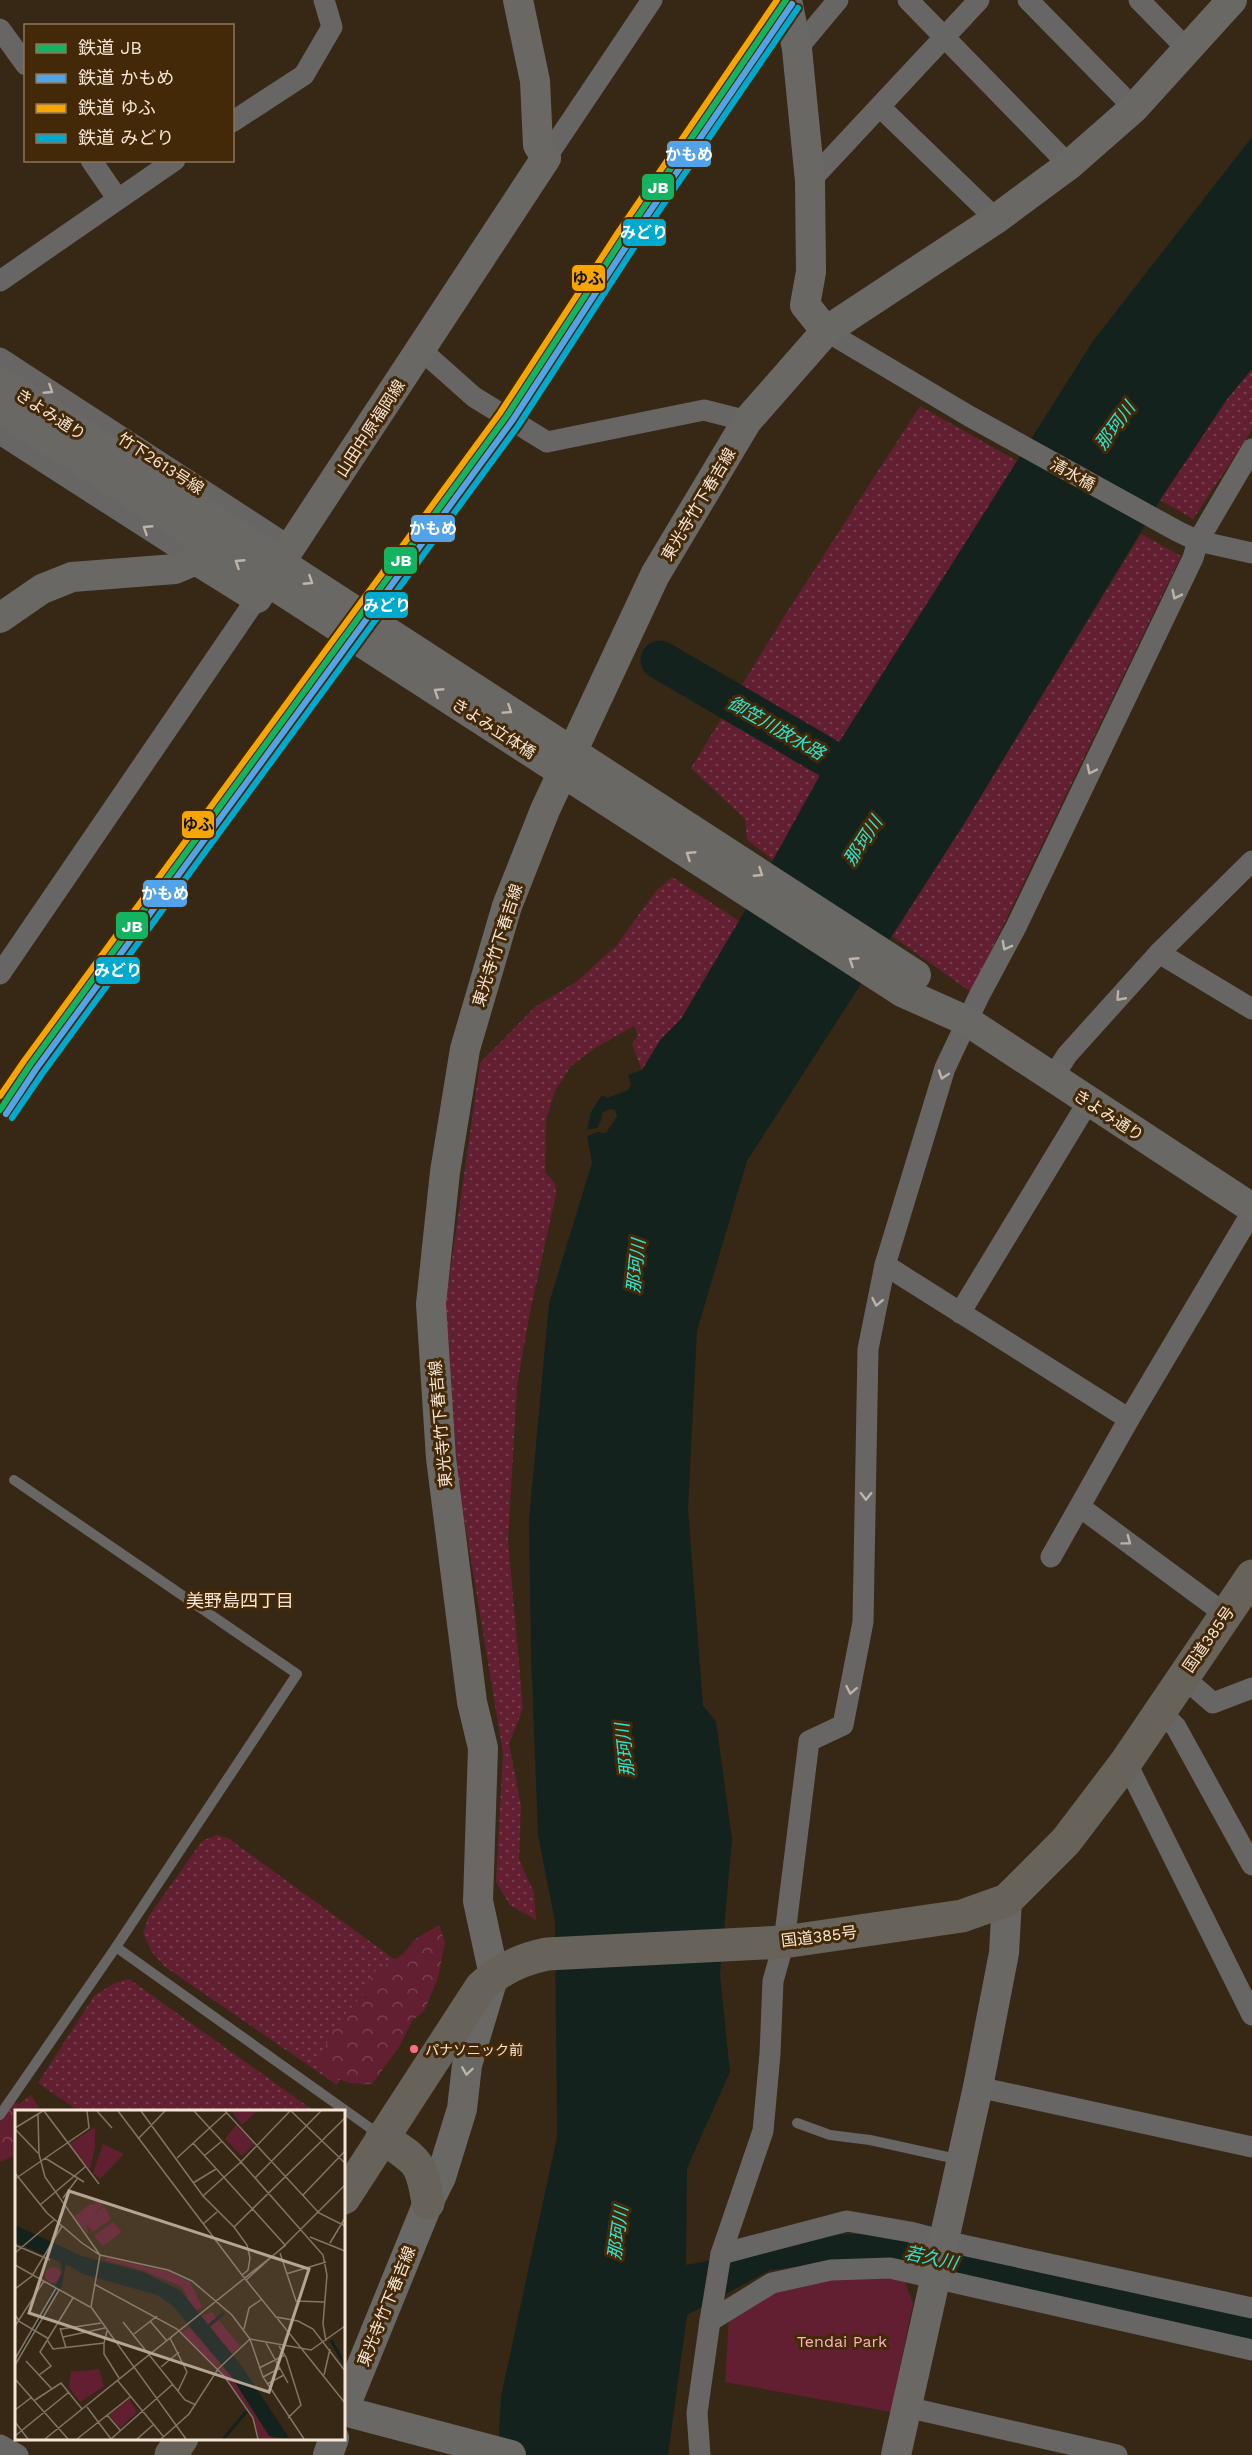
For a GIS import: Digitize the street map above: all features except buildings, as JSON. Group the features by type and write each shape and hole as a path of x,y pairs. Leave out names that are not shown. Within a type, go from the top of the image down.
{"highway":[{"name":"国道385号","path":"345,2196 481,1987 494,1975 529,1958 547,1954 770,1942 962,1916 1007,1900 1066,1841 1126,1762 1182,1676 1252,1576"},
{"path":"382,2137 417,2162 423,2175 428,2203"},
{"path":"171,2455 181,2440"}],"main road":[{"path":"518,0 535,81 538,145 546,158"},
{"path":"787,0 798,49 810,181 811,272 805,304 826,331"},
{"name":"東光寺竹下春吉線","path":"345,2408 428,2203 441,2177 462,2109 467,2065 494,1975 478,1901 483,1748 471,1702 443,1470 431,1304 445,1172 465,1049 507,906 545,810 655,576 747,421 826,331 996,219 1068,165 1134,108 1232,0"},
{"name":"山田中原福岡線","path":"257,598 292,548 546,158"},
{"name":"きよみ通り","path":"0,381 94,455"},
{"name":"きよみ通り","path":"0,409 94,455"},
{"name":"きよみ立体橋","path":"94,455 909,984"},
{"path":"0,618 42,589 72,577 175,569 196,560 257,598"},
{"name":"きよみ通り","path":"909,984 1252,1208"},
{"path":"896,2455 978,2087 1004,1953 1007,1900"},
{"path":"345,2410 511,2455"},
{"path":"328,2455 334,2440"}],"street":[{"path":"234,121 304,75 332,27 324,0"},
{"path":"546,158 652,0"},
{"path":"798,49 838,0"},
{"path":"908,0 1068,165"},
{"path":"810,181 979,0"},
{"path":"1028,0 1134,108"},
{"path":"1139,0 1188,50"},
{"path":"0,28 24,63"},
{"path":"880,107 996,219"},
{"path":"92,162 117,198"},
{"path":"0,281 171,162"},
{"name":"清水橋","path":"826,331 969,416 1177,531 1198,541 1252,554"},
{"path":"420,349 474,397 547,442 704,410 747,421"},
{"name":"竹下2613号線","path":"0,358 292,548"},
{"path":"0,434 196,560"},
{"path":"700,2455 697,2413 720,2258 763,2130 770,2054 773,1981 770,1942 810,1741 843,1725 863,1622 868,1349 885,1265 945,1068 1082,790 1193,558 1198,541 1252,449"},
{"path":"0,974 257,598"},
{"path":"1053,1077 1067,1055 1160,953 1252,861"},
{"path":"1160,953 1252,1009"},
{"path":"960,1313 1088,1102"},
{"path":"1051,1557 1129,1419 1252,1212"},
{"path":"885,1265 1129,1419"},
{"path":"1080,1506 1225,1614"},
{"path":"1182,1676 1213,1702 1252,1688"},
{"path":"1160,1711 1176,1727 1252,1866"},
{"path":"1126,1762 1252,2015"},
{"path":"978,2087 1252,2147"},
{"path":"720,2258 847,2221 910,2232 944,2243 1252,2308"},
{"path":"710,2318 772,2283 831,2270 890,2268 1252,2350"},
{"path":"906,2407 1117,2455"},
{"path":"0,2445 18,2455"}],"lane":[{"path":"0,2115 116,1947 297,1674 14,1480"},
{"path":"116,1947 344,2110"},
{"path":"345,2111 382,2137"},
{"path":"797,2123 831,2135 870,2140 961,2160"}],"green space":[{"path":"1252,369 1252,430 1193,519 1160,500 1227,399"},
{"path":"920,406 1017,461 833,752 773,860 747,840 745,819 691,768 782,620"},
{"path":"1141,534 1181,556 971,992 892,936 964,824"},
{"path":"672,877 739,921 681,1019 661,1039 642,1070 632,1044 638,1035 634,1026 595,1048 571,1066 555,1091 546,1120 545,1172 555,1183 556,1194 530,1312 517,1386 508,1541 523,1708 509,1744 521,1806 519,1859 534,1893 536,1920 510,1905 496,1882 503,1753 458,1481 445,1308 480,1063 535,1007 576,982 616,946 656,891"},
{"path":"217,1835 228,1838 405,1967 337,2085 164,1966 152,1952 143,1933 149,1916 202,1841"},
{"path":"439,1925 445,1942 438,1978 424,2011 412,2021 399,2047 372,2084 355,2084 331,2074 318,2062 335,2026 363,1994 375,1971 403,1954 415,1939"},
{"path":"129,1979 310,2108 309,2110 78,2110 38,2083 94,1996 115,1983"},
{"path":"31,2095 40,2110 15,2110 15,2155 0,2162 0,2106 5,2099 19,2104"},
{"name":"Tendai Park","path":"891,2277 904,2280 913,2303 891,2412 725,2382 729,2317 778,2289 833,2280"}],"water":[{"path":"1252,137 1252,369 1227,399 1160,500 964,824 747,1161 697,1331 688,1508 703,1706 716,1721 732,1839 720,1975 730,2072 687,2168 686,2265 766,2250 826,2235 891,2233 1252,2315 1252,2342 831,2263 770,2270 687,2315 668,2455 498,2455 501,2396 557,2137 555,1922 538,1835 529,1520 549,1303 592,1163 587,1136 598,1132 606,1133 617,1116 615,1110 609,1109 602,1113 597,1128 587,1130 591,1112 602,1095 607,1098 628,1090 631,1085 628,1075 642,1070 661,1039 681,1019 739,921 833,752 1093,341"}],"waterway":[{"name":"御笠川放水路","path":"660,660 876,786"}],"rail line":[{"name":"ゆふ","path":"0,1096 500,413 617,234 777,0"},
{"name":"JB","path":"0,1110 30,1065 506,417 623,238 786,0"},
{"name":"かもめ","path":"6,1114 36,1069 512,421 629,242 792,4"},
{"name":"みどり","path":"12,1118 518,426 635,246 798,8"}],"place":[{"name":"パナソニック前","path":"414,2049"}],"district":[{"name":"美野島四丁目","path":"240,1601"}],"water label":[{"name":"那珂川","path":"1115,426"},
{"name":"那珂川","path":"863,841"},
{"name":"那珂川","path":"636,1266"},
{"name":"那珂川","path":"625,1750"},
{"name":"那珂川","path":"618,2233"},
{"name":"若久川","path":"931,2258"}]}
